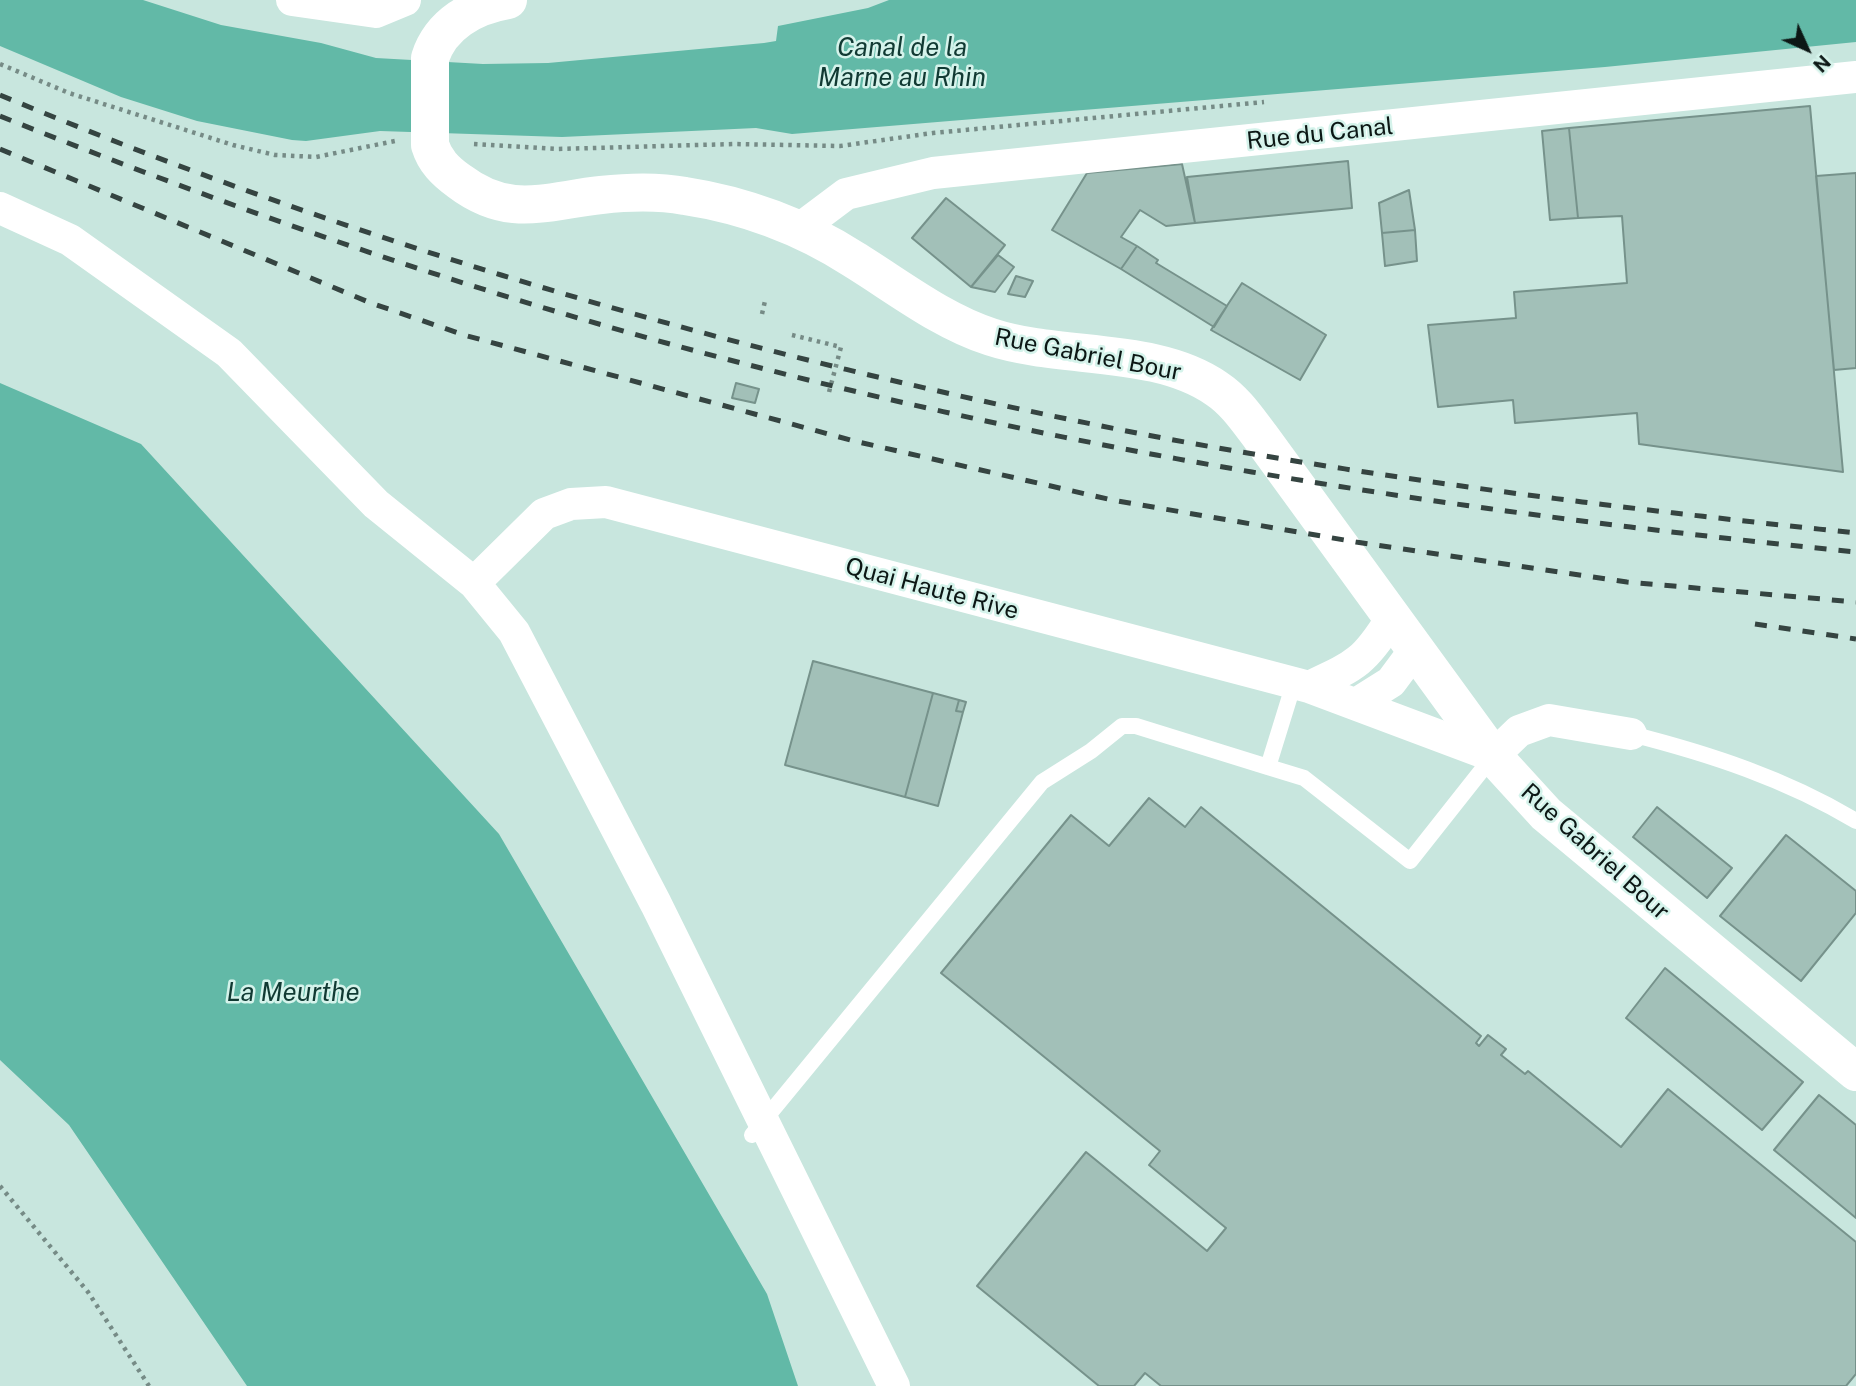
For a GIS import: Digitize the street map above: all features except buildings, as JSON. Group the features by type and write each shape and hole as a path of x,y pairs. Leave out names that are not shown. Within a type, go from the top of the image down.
{"main road":[{"name":"Rue Gabriel Bour","path":"500,1 459,19 443,33 430,58 430,145 440,165 467,188 496,202 520,206 600,195 666,194 751,211 798,230 851,257 939,313 974,331 1015,342 1157,365 1180,371 1216,388 1239,408 1493,756 1546,814 1856,1072"}],"street":[{"path":"292,0 376,12 405,0"},
{"name":"Rue du Canal","path":"798,230 846,194 933,173 1856,77"},
{"path":"0,208 70,240 229,353 376,504 474,583 514,632 656,904 757,1129 878,1349 894,1386"},
{"name":"Quai Haute Rive","path":"474,583 544,514 571,504 606,502 1302,685 1493,756"},
{"path":"1302,685 1358,664 1371,651 1391,619"},
{"path":"1356,704 1391,682 1414,650"},
{"path":"1493,756 1519,731 1549,720 1631,734"}],"lane":[{"path":"1268,767 1302,685"},
{"path":"757,1129 1042,782 1091,751 1122,726 1136,726 1304,778 1410,861 1493,756"},
{"path":"1631,734 1702,752 1810,794 1856,821"}],"path":[{"path":"761,314 765,301"},
{"path":"792,335 841,347 828,396"},
{"path":"0,1186 89,1292 149,1386"}],"water":[{"name":"Canal de la Marne au Rhin","path":"0,0 143,0 221,25 321,43 376,58 483,64 548,63 764,43 776,41 778,26 868,8 889,0 1856,0 1856,42 1605,67 792,134 756,128 562,137 380,131 306,141 197,121 121,97 0,46"},
{"name":"La Meurthe","path":"0,383 141,444 499,834 767,1294 798,1386 247,1386 69,1125 0,1060"}],"railway":[{"path":"0,95 278,202 420,249 706,334 851,370 1142,434 1320,465 1587,503 1856,533"},
{"path":"0,116 280,222 469,285 660,341 892,400 1165,457 1441,502 1579,521 1856,552"},
{"path":"0,149 371,303 464,335 854,441 1112,500 1356,542 1627,582 1856,602"},
{"path":"1755,624 1856,639"}]}
